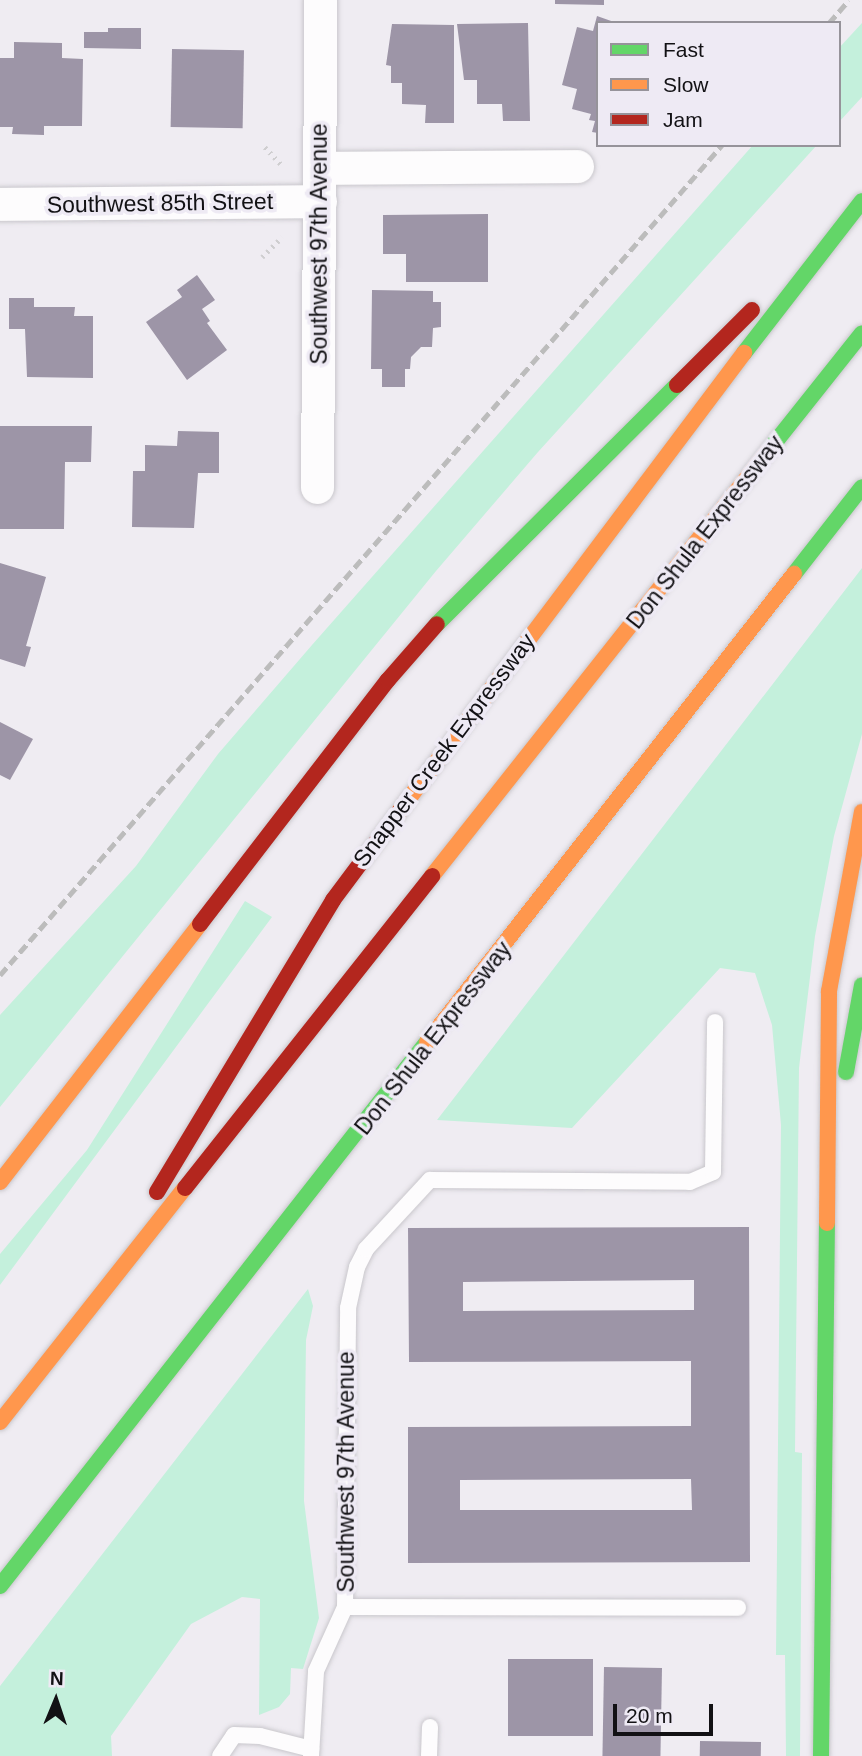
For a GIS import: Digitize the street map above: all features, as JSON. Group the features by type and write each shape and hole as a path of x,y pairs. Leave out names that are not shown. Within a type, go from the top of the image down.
{"highway":[{"path":"0,1182 234,874 451,608 861,202"},
{"name":"Snapper Creek Expressway","path":"72,1331 333,900 612,523 861,202"},
{"name":"Don Shula Expressway","path":"0,1422 862,333"},
{"name":"Don Shula Expressway","path":"0,1586 862,487"},
{"path":"821,1756 829,991 862,812"},
{"path":"827,1184 862,985"}],"street":[{"name":"Southwest 97th Avenue","path":"317,487 320,0"},
{"path":"320,168 577,166"},
{"name":"Southwest 85th Street","path":"0,204 320,201"}],"lane":[{"name":"Southwest 97th Avenue","path":"311,1753 316,1671 345,1607 348,1308 357,1267 366,1249 430,1180 690,1182 713,1172 715,1023"},
{"path":"345,1607 738,1608"},
{"path":"429,1756 430,1727"},
{"path":"220,1756 234,1735 260,1736 311,1753"}],"path":[{"path":"265,147 281,164"},
{"path":"262,257 282,237"}],"green space":[{"path":"862,23 862,97 841,120 841,46"},
{"path":"751,147 815,147 538,452 436,571 0,1107 0,1015 136,866 218,754"},
{"path":"862,568 862,734 834,836 815,936 799,1068 795,1452 802,1453 800,1756 786,1756 785,1655 776,1655 781,1125 772,1025 755,973 720,968 572,1128 437,1120"},
{"path":"245,901 272,917 0,1285 0,1254 87,1150"},
{"path":"308,1289 313,1306 306,1340 304,1501 319,1618 303,1669 291,1668 290,1694 279,1707 259,1715 260,1599 242,1597 191,1624 111,1736 112,1756 0,1756 0,1686"}],"building":[{"path":"555,0 604,0 604,5 555,4"},
{"path":"597,16 611,21 596,21 596,133 592,132 595,121 589,120 591,114 572,109 577,89 562,85 577,27 593,31"},
{"path":"528,23 530,121 503,121 502,104 477,104 477,80 464,80 457,24"},
{"path":"392,24 454,25 454,123 425,123 426,105 402,104 402,83 391,83 391,66 386,65"},
{"path":"108,28 141,28 141,49 84,48 84,32 108,32"},
{"path":"14,42 62,43 62,58 83,59 82,126 44,126 44,135 12,134 13,127 0,127 0,58 14,58"},
{"path":"172,49 244,50 243,128 171,127"},
{"path":"488,214 488,282 406,282 406,254 383,254 383,215"},
{"path":"197,275 215,300 202,309 210,321 207,323 227,350 187,380 146,322 182,297 177,290"},
{"path":"372,290 433,291 433,302 441,302 441,327 433,328 432,347 421,347 411,357 410,369 405,369 405,387 382,387 382,369 371,369"},
{"path":"9,298 34,298 34,307 75,307 74,316 93,316 93,378 27,377 25,329 9,329"},
{"path":"0,426 92,426 91,462 65,462 64,529 0,529"},
{"path":"178,431 219,432 219,473 198,473 194,528 132,527 133,471 145,471 145,445 177,446"},
{"path":"0,563 46,577 26,646 31,647 25,667 0,659"},
{"path":"0,722 33,739 10,780 0,775"},
{"path":"749,1227 750,1562 408,1563 408,1427 691,1426 691,1361 409,1362 408,1228","holes":["694,1280 694,1310 463,1311 463,1282","691,1479 692,1510 460,1510 460,1480"]},
{"path":"508,1659 593,1659 593,1736 508,1736"},
{"path":"604,1667 662,1668 660,1756 602,1756"},
{"path":"700,1741 761,1742 761,1756 700,1756"}],"railway":[{"path":"831,21 849,0"},
{"path":"0,975 720,147"}],"traffic: fast":[{"path":"744,353 862,201"},
{"path":"769,450 862,333"},
{"path":"437,624 677,385"},
{"path":"794,574 862,487"},
{"path":"846,1072 862,985"},
{"path":"0,1586 427,1042"},
{"path":"821,1756 827,1223"}],"traffic: slow":[{"path":"398,813 744,353"},
{"path":"432,876 769,450"},
{"path":"427,1042 794,574"},
{"path":"827,1223 829,991 862,812"},
{"path":"0,1182 200,924"},
{"path":"0,1422 185,1188"}],"traffic: jam":[{"path":"677,385 752,310"},
{"path":"200,924 388,680 437,624"},
{"path":"157,1192 333,900 398,813"},
{"path":"185,1188 432,876"}]}
